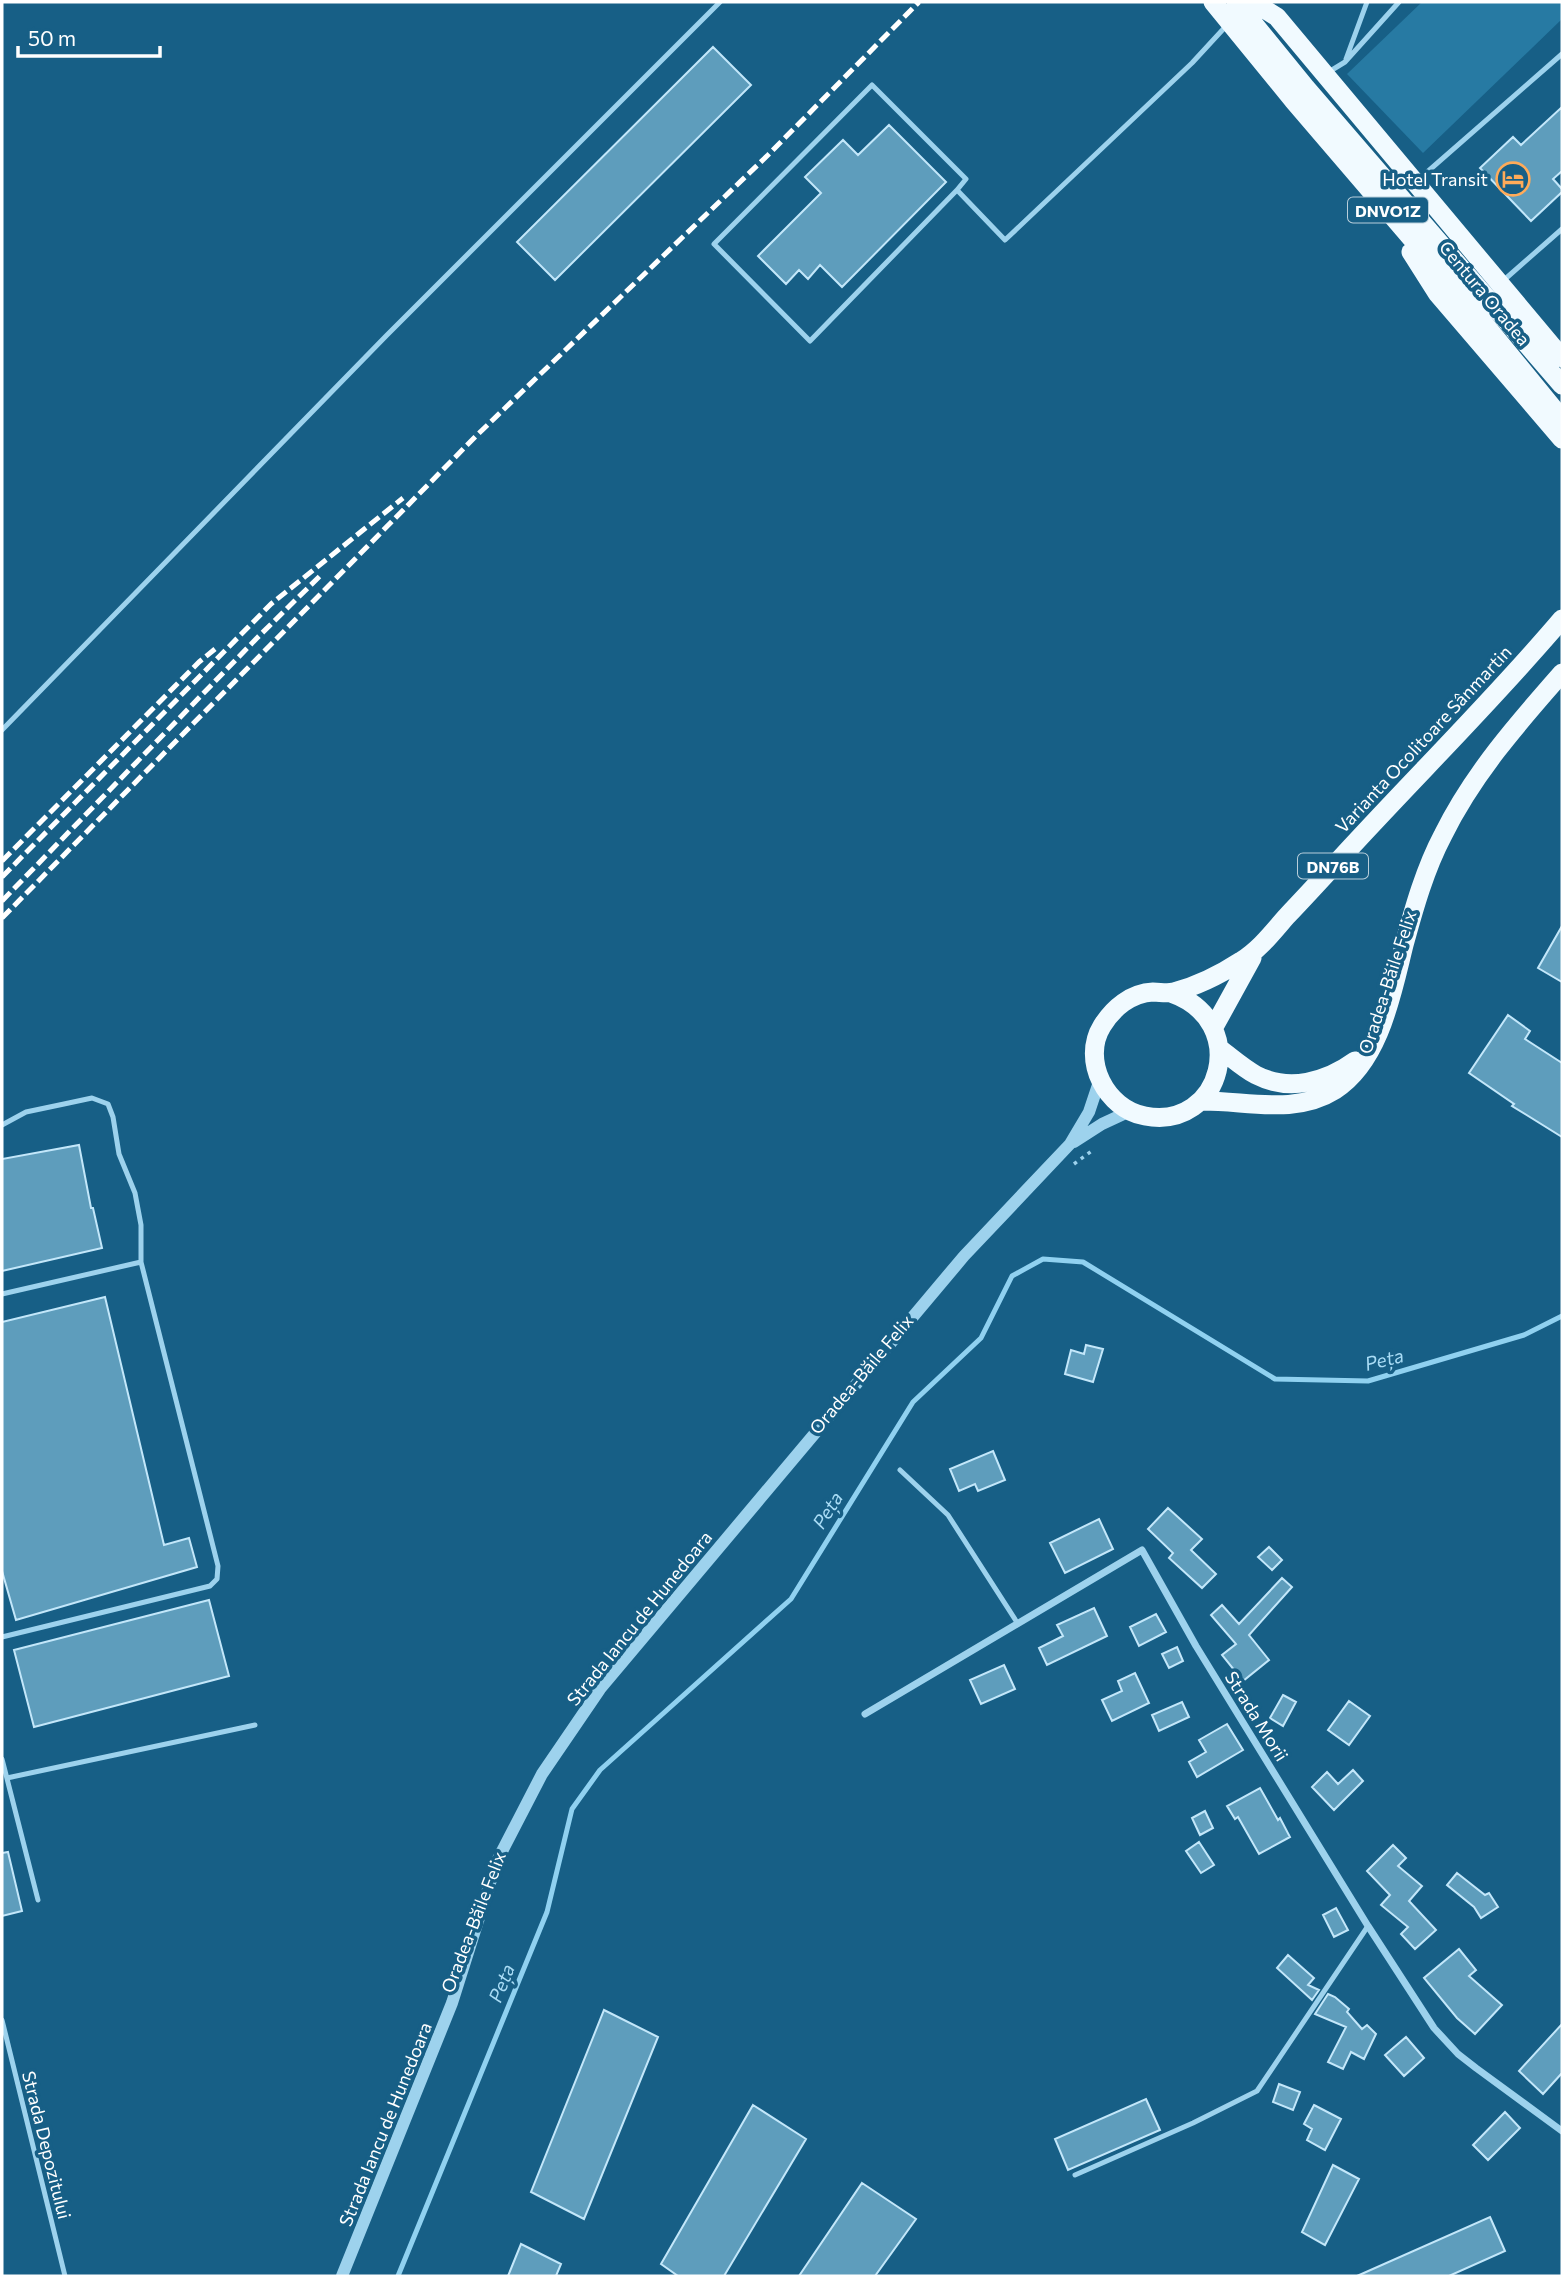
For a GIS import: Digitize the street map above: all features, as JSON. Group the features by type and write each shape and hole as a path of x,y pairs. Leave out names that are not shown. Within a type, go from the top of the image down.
{"highway":[{"name":"Centura Oradea","path":"1213,2 1562,419"},
{"name":"Centura Oradea","path":"1236,2 1562,385"},
{"path":"1253,2 1277,17 1562,358"},
{"path":"1386,209 1437,293 1562,439"},
{"name":"Varianta Ocolitoare Sânmartin","path":"1213,1027 1256,950 1532,654 1562,618"},
{"path":"1200,1101 1227,1100 1275,1106 1299,1104 1320,1098 1340,1086 1357,1069 1385,1016 1414,911 1442,835 1482,771 1524,716 1562,673"},
{"path":"1524,716 1562,686"},
{"name":"Varianta Ocolitoare Sânmartin","path":"1171,993 1224,971 1256,950"},
{"path":"1150,992 1171,993 1200,1009 1213,1027 1220,1049 1219,1068 1212,1086 1200,1101 1179,1114 1167,1117 1142,1116 1130,1111 1112,1098 1100,1079 1095,1062 1095,1045 1100,1029 1112,1011 1129,999 1150,992"},
{"path":"1220,1049 1256,1075 1292,1084 1311,1083 1326,1077 1344,1069 1367,1053"}],"street":[{"name":"Strada Iancu de Hunedoara","path":"342,2276 452,2003 497,1861 542,1774 600,1689 653,1625 964,1256 1070,1144 1089,1112 1100,1079"},
{"name":"Strada Iancu de Hunedoara","path":"1070,1144 1130,1111"},
{"name":"Strada Morii","path":"865,1714 1142,1550 1196,1646 1434,2028 1458,2054 1562,2131"}],"lane":[{"path":"2,730 396,325 720,2"},
{"path":"1345,62 1367,2"},
{"path":"1325,74 1345,62 1399,2"},
{"path":"957,190 1005,240 1192,63 1229,22"},
{"path":"1415,182 1562,54"},
{"path":"872,85 966,180 957,190 810,341 714,244 872,85"},
{"path":"1500,284 1562,229"},
{"path":"2,1125 26,1112 92,1098 108,1104 119,1154 135,1192 141,1225 141,1262 218,1566 217,1579 211,1586 2,1637"},
{"path":"2,1294 141,1262"},
{"path":"900,1470 948,1515 1018,1625"},
{"path":"7,1778 256,1725"},
{"path":"2,1759 38,1900"},
{"path":"1075,2175 1193,2123 1257,2091 1368,1926"},
{"name":"Strada Depozitului","path":"2,2020 65,2276"}],"path":[{"path":"1073,1165 1093,1150"}],"shaded area":[{"path":"1422,2 1562,2 1562,19 1423,153 1347,74"}],"building":[{"path":"713,47 751,85 555,280 517,242"},
{"path":"1562,107 1562,171 1553,179 1562,192 1531,221 1480,168 1513,137 1521,145"},
{"path":"889,125 946,182 842,287 820,265 808,279 799,270 786,284 758,256 821,193 805,177 843,140 858,155"},
{"path":"1562,926 1562,982 1538,968"},
{"path":"1508,1015 1530,1031 1525,1039 1562,1063 1562,1137 1512,1106 1514,1104 1469,1073"},
{"path":"79,1145 102,1248 2,1271 2,1159"},
{"path":"105,1297 164,1545 189,1538 197,1567 16,1620 2,1571 2,1322"},
{"path":"1086,1345 1103,1349 1093,1382 1065,1374 1071,1350 1084,1354"},
{"path":"993,1451 1005,1480 978,1491 975,1484 959,1491 950,1469"},
{"path":"1168,1508 1202,1539 1191,1550 1216,1574 1202,1588 1169,1558 1173,1553 1148,1529"},
{"path":"1099,1519 1113,1549 1065,1573 1050,1543"},
{"path":"1269,1547 1282,1560 1272,1570 1258,1557"},
{"path":"1282,1578 1292,1587 1249,1635 1269,1660 1243,1681 1222,1655 1236,1644 1211,1615 1222,1605 1239,1624"},
{"path":"209,1600 229,1676 34,1727 14,1650"},
{"path":"1094,1608 1107,1636 1047,1665 1039,1648 1063,1636 1057,1625"},
{"path":"1156,1614 1166,1632 1139,1646 1130,1627"},
{"path":"1177,1647 1183,1661 1169,1668 1162,1654"},
{"path":"1004,1665 1015,1689 981,1704 970,1680"},
{"path":"1135,1673 1149,1703 1112,1721 1102,1700 1122,1691 1118,1681"},
{"path":"1283,1695 1296,1702 1283,1726 1270,1718"},
{"path":"1349,1701 1370,1716 1349,1745 1328,1730"},
{"path":"1182,1702 1189,1717 1159,1731 1152,1715"},
{"path":"1227,1724 1243,1750 1197,1777 1189,1762 1206,1752 1199,1740"},
{"path":"1353,1770 1363,1781 1334,1810 1312,1787 1327,1772 1338,1784"},
{"path":"1260,1788 1290,1837 1259,1854 1238,1817 1235,1819 1227,1806"},
{"path":"1205,1811 1213,1828 1200,1835 1192,1818"},
{"path":"1199,1842 1214,1865 1201,1873 1186,1851"},
{"path":"1393,1845 1406,1858 1398,1866 1422,1886 1409,1901 1436,1930 1415,1949 1401,1934 1408,1927 1381,1905 1390,1895 1367,1871"},
{"path":"8,1852 22,1911 2,1916 2,1853"},
{"path":"1457,1873 1485,1895 1489,1893 1498,1907 1481,1918 1474,1907 1447,1885"},
{"path":"1336,1908 1348,1930 1334,1937 1323,1915"},
{"path":"1459,1949 1476,1970 1469,1976 1502,2005 1475,2034 1457,2018 1424,1978"},
{"path":"1288,1955 1314,1978 1308,1985 1319,1990 1312,2000 1277,1968"},
{"path":"1328,1994 1349,2009 1347,2012 1362,2029 1367,2025 1376,2034 1364,2059 1351,2052 1343,2069 1328,2062 1346,2027 1315,2014"},
{"path":"604,2010 658,2037 584,2219 531,2192"},
{"path":"1562,2024 1562,2073 1543,2094 1519,2071"},
{"path":"1406,2037 1424,2058 1404,2076 1385,2055"},
{"path":"1279,2084 1300,2092 1293,2110 1273,2102"},
{"path":"1146,2099 1160,2130 1068,2170 1055,2139"},
{"path":"753,2105 806,2139 724,2276 678,2276 661,2264"},
{"path":"1314,2105 1341,2119 1325,2150 1307,2140 1312,2129 1304,2124"},
{"path":"1505,2112 1520,2128 1488,2160 1473,2145"},
{"path":"1333,2165 1359,2179 1325,2245 1302,2232"},
{"path":"862,2183 916,2219 875,2276 799,2276"},
{"path":"1490,2217 1505,2251 1449,2276 1357,2276"},
{"path":"521,2244 561,2264 556,2276 508,2276"}],"waterway":[{"name":"Peța","path":"398,2276 547,1912 572,1809 600,1770 791,1599 913,1402 981,1338 1012,1276 1043,1259 1083,1262 1275,1379 1368,1381 1524,1335 1562,1316"}],"railway":[{"path":"2,918 475,437 768,155 919,2"},
{"path":"2,877 271,604 403,498"},
{"path":"2,901 323,573"},
{"path":"2,861 215,649"}],"place":[{"name":"Hotel Transit","path":"1513,179"}]}
